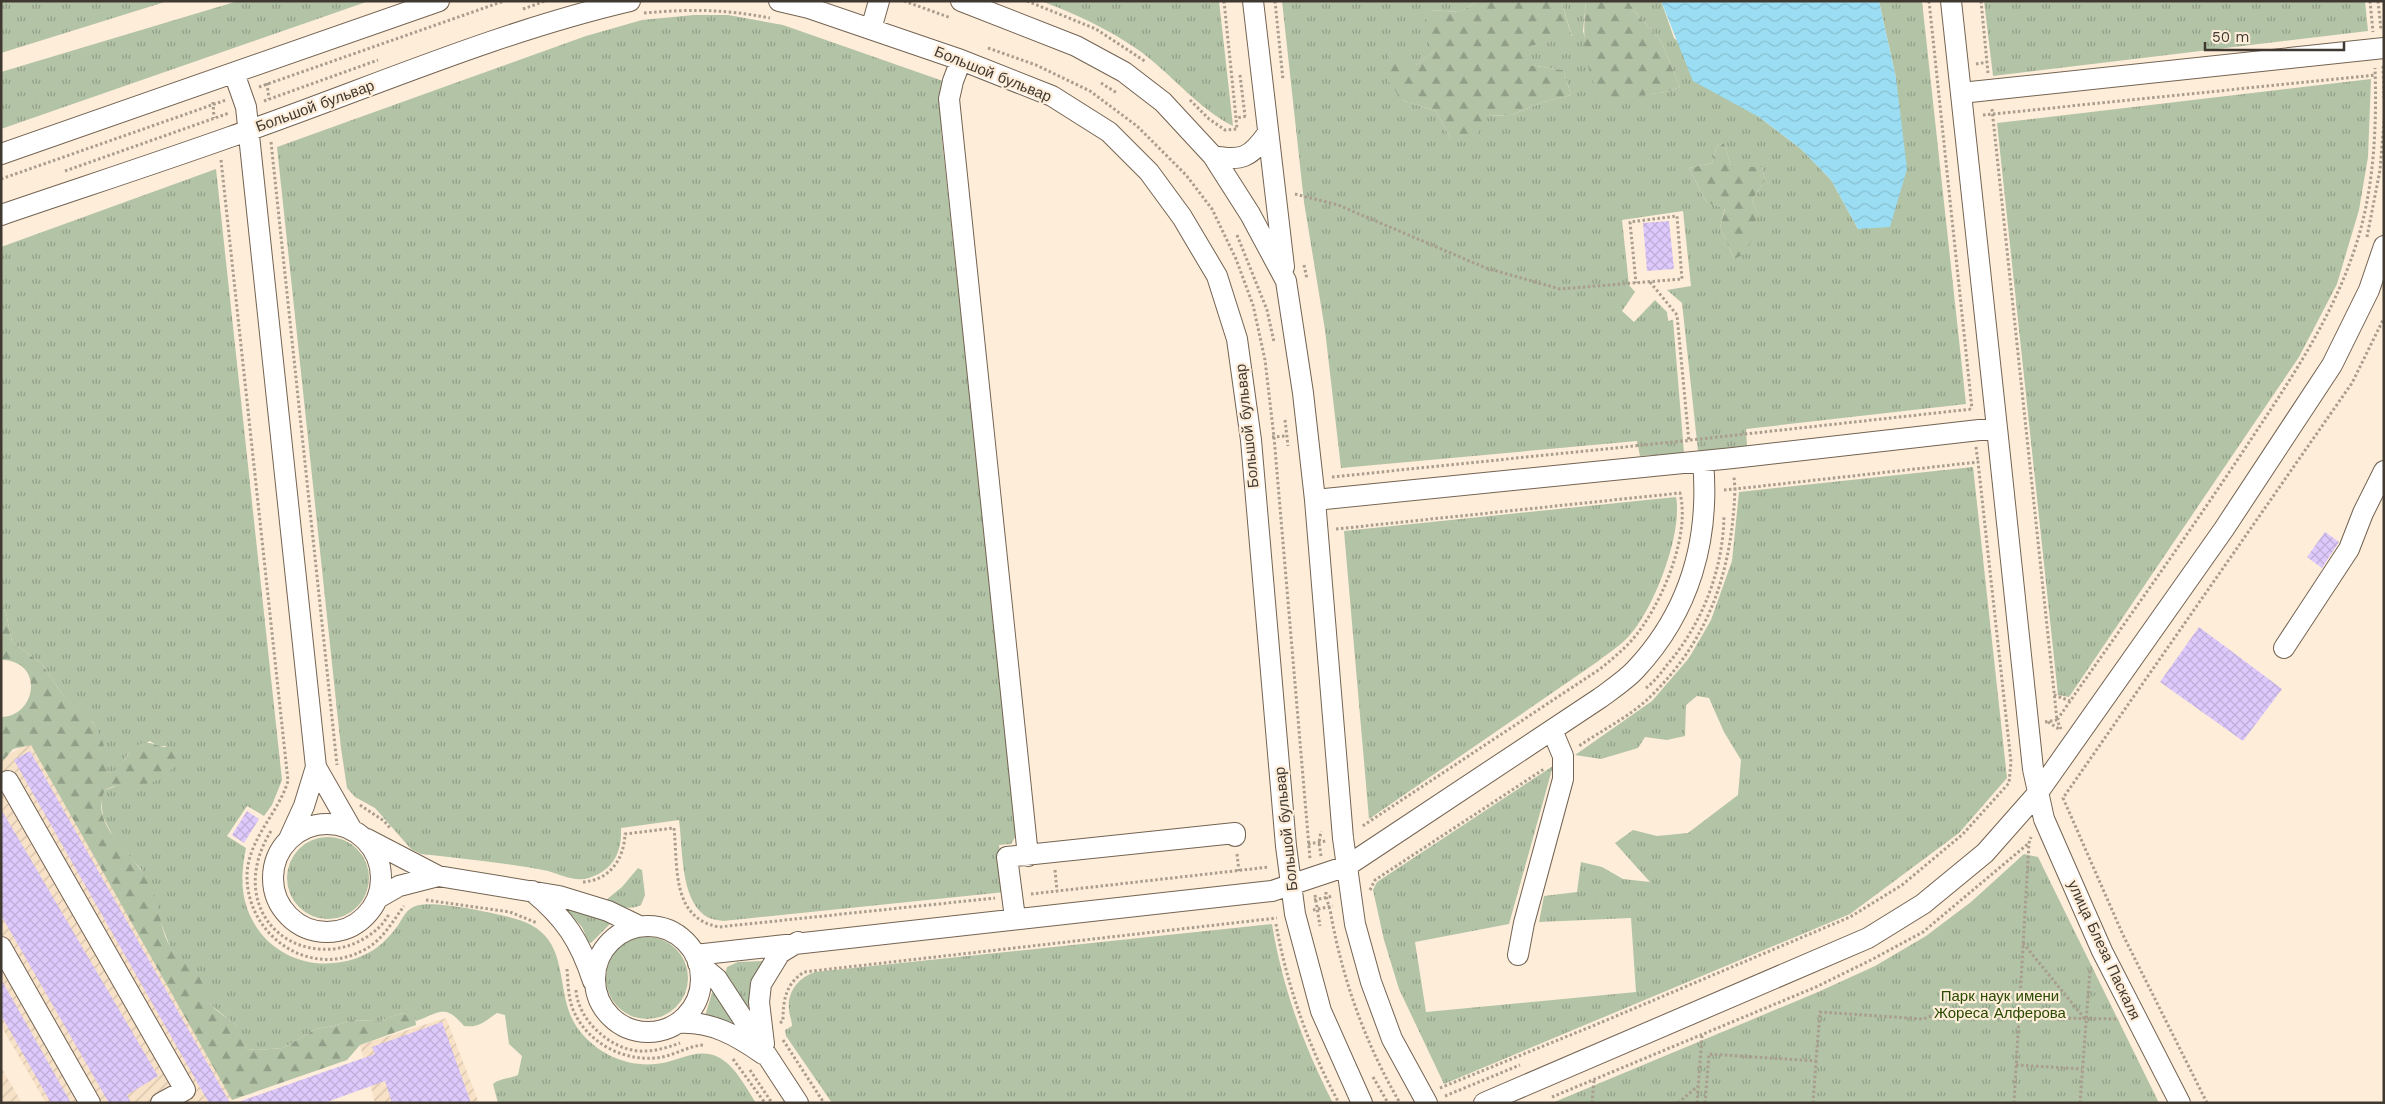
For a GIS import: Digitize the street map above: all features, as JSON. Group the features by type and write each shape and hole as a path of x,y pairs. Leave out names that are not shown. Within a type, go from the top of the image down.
{"street":[{"path":"1,154 439,1"},
{"name":"Большой бульвар","path":"1,215 248,130 505,38 584,12 630,1"},
{"name":"Большой бульвар","path":"779,1 809,8 961,60 1052,96 1109,132 1149,172 1182,216 1217,276 1237,339 1251,440 1286,846 1293,901 1321,1011 1362,1103"},
{"path":"871,29 879,1"},
{"path":"961,1 1076,46 1124,72 1163,102 1214,156 1250,214 1286,281"},
{"path":"1253,1 1267,134 1308,433 1343,838 1347,866 1357,892 1355,924 1371,982 1392,1039 1437,1095"},
{"name":"улица Блеза Паскаля","path":"1951,1 1961,93 1973,116 1996,428 2037,723 2037,794 2044,819 2102,952 2180,1103"},
{"path":"1961,93 1986,98 2378,41"},
{"path":"961,60 952,80 949,99 1028,856"},
{"path":"234,73 246,107 316,767 304,806 281,834 273,883 277,899 285,913 297,923 312,930 328,932 344,930 358,923 370,912 385,903 398,886 438,876"},
{"path":"1214,156 1231,159 1243,157 1254,152 1267,134"},
{"path":"1484,1103 1868,938 1923,904 1985,853 2037,794 2069,735 2224,529 2332,365 2368,290 2379,247"},
{"path":"1315,500 1697,462 1996,428"},
{"path":"696,959 799,942 1272,891 1293,901 1313,878 1347,866 1600,698 1635,670 1668,629 1689,586 1703,536 1705,491 1697,462"},
{"path":"2284,648 2349,549 2363,513 2384,471"},
{"path":"1518,955 1524,923 1563,779 1563,756 1552,730"},
{"path":"316,767 358,834 374,850 380,866 385,903"},
{"path":"8,781 185,1090 161,1103"},
{"path":"281,834 319,824 336,824 438,876 531,890 571,899 598,908 639,926"},
{"path":"1015,918 1007,857 1053,856 1235,834 1235,836"},
{"path":"531,890 560,916 572,931 606,1012 627,1028 640,1032 653,1032 666,1029 678,1023 692,1022 710,1025 731,1032 768,1058"},
{"path":"595,988 594,974 598,960 604,948 620,934 639,926 654,926 666,929 686,943 696,959 717,979 798,1103"},
{"path":"768,1058 762,1036 759,1002 761,984 780,953 799,942"},
{"path":"1,947 90,1103"},
{"path":"678,1023 695,1003 701,976 696,959"}],"path":[{"path":"1275,1 1284,84"},
{"path":"1332,477 1972,409 1929,1"},
{"path":"1981,1 1986,98 1992,115 2054,695 2057,720 2069,735"},
{"path":"2370,1 2378,41"},
{"path":"2378,1 2381,26"},
{"path":"980,45 1036,65 1090,91 1117,109 1157,144 1212,209 1236,260 1253,306 1265,360 1274,437 1308,844 1320,928"},
{"path":"1941,119 2375,76 2373,156 2365,211 2355,248 2324,323 2304,360 2213,496 2057,720 2007,726"},
{"path":"266,77 270,107"},
{"path":"213,98 214,126"},
{"path":"1973,116 1986,98"},
{"path":"60,173 236,110"},
{"path":"2379,247 2380,170 2384,121"},
{"path":"271,141 338,771"},
{"path":"221,159 288,782 284,793 252,848 247,873 251,905 264,928 279,942 298,953 323,958 342,958 364,950 385,933 406,904"},
{"path":"1294,194 1338,205 1486,268 1560,289 1650,282 1682,279 1677,216 1630,222 1636,283"},
{"path":"1650,282 1677,315 1689,440 1697,462"},
{"path":"2207,1103 2123,935 2063,798 2352,383 2384,318"},
{"path":"1251,440 1308,433"},
{"path":"776,1026 783,1020 783,1006 790,985 804,972 1275,918 1293,901 1315,900 1357,892 1368,893 1375,880 1650,697 1685,656 1709,618 1728,562 1734,522 1735,489 1978,462 2011,762 2010,783 1963,834 1902,885 1850,917 1437,1095"},
{"path":"1286,846 1343,838 1458,765 1600,669 1632,640 1661,595 1676,554 1681,525 1681,500 1680,493 1336,530"},
{"path":"2054,695 2070,701"},
{"path":"2037,723 2046,714"},
{"path":"2067,722 2069,735"},
{"path":"2037,723 2069,735 2096,753"},
{"path":"354,802 371,810 394,833"},
{"path":"579,883 599,878 618,862 625,847 625,834 674,828 683,901 691,914 709,925 719,927 1270,867"},
{"path":"281,834 259,854 255,877 262,911 270,924 289,940 307,948 327,951 356,944 380,927 385,903"},
{"path":"2014,1103 2029,843"},
{"path":"1238,862 1239,871"},
{"path":"1056,884 1057,891"},
{"path":"1293,901 1317,909 1357,892"},
{"path":"2023,943 2085,1020"},
{"path":"2080,1103 2090,964"},
{"path":"1813,1103 1820,1012 1923,1018 1931,1016 2085,1020 2123,1019"},
{"path":"780,1035 824,1103"},
{"path":"1697,1103 1702,1035"},
{"path":"1705,1103 1709,1054 1816,1061"},
{"path":"1437,1095 1524,1063"},
{"path":"2016,1065 2082,1069"},
{"path":"1370,1072 1388,1103"},
{"path":"1592,1103 1594,1080"},
{"path":"1437,1095 1438,1084"},
{"path":"1678,1103 1698,1086"},
{"path":"1437,1095 1449,1103"}],"shaded area":[{"path":"37,738 235,1097 221,1103 46,1103 1,1026 1,759"},
{"path":"446,1018 479,1103 375,1103 360,1045"},
{"path":"1,1067 22,1103 1,1103"}],"green space":[{"path":"1,1 168,1 1,53"},
{"path":"238,1 369,1 1,129 1,72"},
{"path":"1041,1 1219,1 1233,126 1208,110 1137,49 1090,22"},
{"path":"1282,1 1478,1 1460,12 1429,10 1434,51 1416,65 1402,100 1436,111 1450,138 1487,116 1511,115 1543,102 1571,95 1563,70 1530,65 1530,46 1572,36 1561,1 1586,1 1583,31 1601,100 1666,92 1680,87 1661,41 1628,1 1661,1 1674,38 1759,117 1801,149 1831,180 1858,229 1896,78 1879,1 1922,1 1966,404 1746,429 1747,446 1698,451 1682,303 1667,290 1691,286 1683,211 1622,220 1629,285 1635,292 1622,311 1634,322 1655,300 1667,312 1668,321 1673,320 1684,453 1640,456 1637,441 1341,468 1325,330 1304,202","holes":["1724,143 1731,167 1762,167 1765,180 1752,200 1757,212 1734,259 1720,227 1725,208 1706,202 1689,168 1712,163 1717,146"]},
{"path":"1478,1 1561,1 1572,37 1530,46 1530,65 1563,70 1571,95 1543,102 1511,115 1487,116 1473,143 1450,138 1436,111 1402,100 1386,78 1390,50 1416,65 1434,51 1421,31 1429,10 1460,12"},
{"path":"1586,1 1628,1 1661,41 1680,87 1666,92 1601,101 1591,76 1586,52 1584,28"},
{"path":"1984,1 2365,1 2368,31 1993,76"},
{"path":"694,15 728,15 783,25 943,81 941,130 1017,834 1011,844 999,845 1005,892 723,921 704,915 696,907 691,896 684,871 679,820 621,828 618,852 615,859 605,870 589,878 568,878 548,871 527,867 421,854 411,849 375,808 355,797 347,788 341,748 277,147 586,36 642,20"},
{"path":"2371,79 2368,157 2359,210 2337,284 2299,357 2069,697 2058,695 1997,123"},
{"path":"1724,143 1731,167 1762,167 1765,180 1752,200 1757,212 1754,234 1746,253 1734,259 1720,227 1725,209 1706,202 1689,168 1712,163 1717,146"},
{"path":"216,169 282,780 272,805 264,816 247,806 227,836 246,848 243,870 243,893 255,926 267,940 281,951 297,959 314,963 332,963 350,960 376,948 384,942 414,906 428,904 453,906 516,919 535,927 547,938 555,952 560,967 571,1015 579,1030 596,1047 617,1058 640,1064 663,1063 697,1054 718,1057 730,1065 740,1077 756,1103 498,1103 493,1084 518,1075 522,1056 509,1044 505,1015 497,1013 474,1026 464,1026 458,1019 447,1012 437,1013 416,1021 414,1018 402,1013 379,1021 351,1020 334,1026 316,1029 283,1048 247,1049 235,1024 213,1007 170,947 141,869 116,842 103,817 101,798 105,790 122,784 131,785 166,746 157,746 150,741 128,754 118,770 110,773 104,766 104,747 93,722 72,706 42,664 12,642 6,613 1,603 1,247"},
{"path":"1973,467 2007,778 1959,833 1850,914 1444,1084 1399,989 1384,940 1373,890 1377,882 1553,766 1509,924 1415,942 1426,1012 1636,992 1631,918 1539,922 1544,896 1577,892 1581,862 1602,867 1623,879 1650,882 1615,843 1633,830 1657,836 1688,833 1738,795 1741,760 1724,732 1709,698 1697,696 1686,705 1685,736 1667,740 1645,737 1638,748 1601,759 1575,755 1652,701 1689,658 1711,620 1732,561 1739,492"},
{"path":"1676,497 1675,530 1665,570 1648,608 1629,636 1618,647 1597,662 1369,819 1344,531"},
{"path":"1,603 6,613 12,642 42,664 72,705 79,711 87,713 103,742 106,763 110,773 140,744 147,743 174,751 178,759 172,769 163,777 146,784 115,786 105,790 101,803 103,816 116,840 144,873 150,884 164,933 171,948 196,972 212,1006 233,1022 247,1049 283,1048 316,1029 334,1026 351,1020 379,1021 402,1013 415,1018 416,1025 360,1045 347,1060 232,1100 31,745 13,749 1,763 1,717 13,715 22,708 28,699 31,689 30,679 25,670 16,663 3,660 1,657"},
{"path":"328,837 344,840 357,849 366,862 369,878 366,894 357,907 344,916 328,919 312,916 299,907 290,894 287,878 290,862 299,849 312,840"},
{"name":"Парк наук имени Жореса Алферова","path":"2024,854 2038,857 2159,1103 1552,1103 1818,992 1875,966 1926,936 1971,902"},
{"path":"638,868 642,870 645,895 641,905 628,908 606,900 622,887"},
{"path":"563,906 613,921 589,943 582,927"},
{"path":"1272,924 1276,947 1295,1016 1322,1082 1333,1103 832,1103 786,1036 785,1030 792,1026 789,1003 792,991 799,981 815,972"},
{"path":"647,937 663,940 676,949 685,962 688,978 685,994 676,1007 663,1016 647,1019 631,1016 618,1007 609,994 606,978 609,962 618,949 631,940"},
{"path":"763,961 750,992 749,1006 745,1006 725,974 727,967 738,962"},
{"path":"713,990 737,1024 705,1016"}],"water":[{"path":"1661,1 1879,1 1896,78 1907,169 1890,227 1858,229 1831,180 1801,149 1759,117 1693,81"}],"building":[{"path":"1669,221 1674,269 1647,271 1643,223"},
{"path":"2325,532 2339,542 2322,568 2307,557"},
{"path":"2199,627 2282,689 2243,741 2160,682"},
{"path":"30,751 230,1103 209,1103 14,760"},
{"path":"1,809 158,1076 127,1095 131,1103 109,1103 1,915"},
{"path":"247,811 259,819 244,843 232,835"},
{"path":"1,979 71,1103 51,1103 1,1015"},
{"path":"442,1022 471,1103 392,1103 385,1081 324,1103 241,1103 241,1101 375,1054 372,1047"}]}
